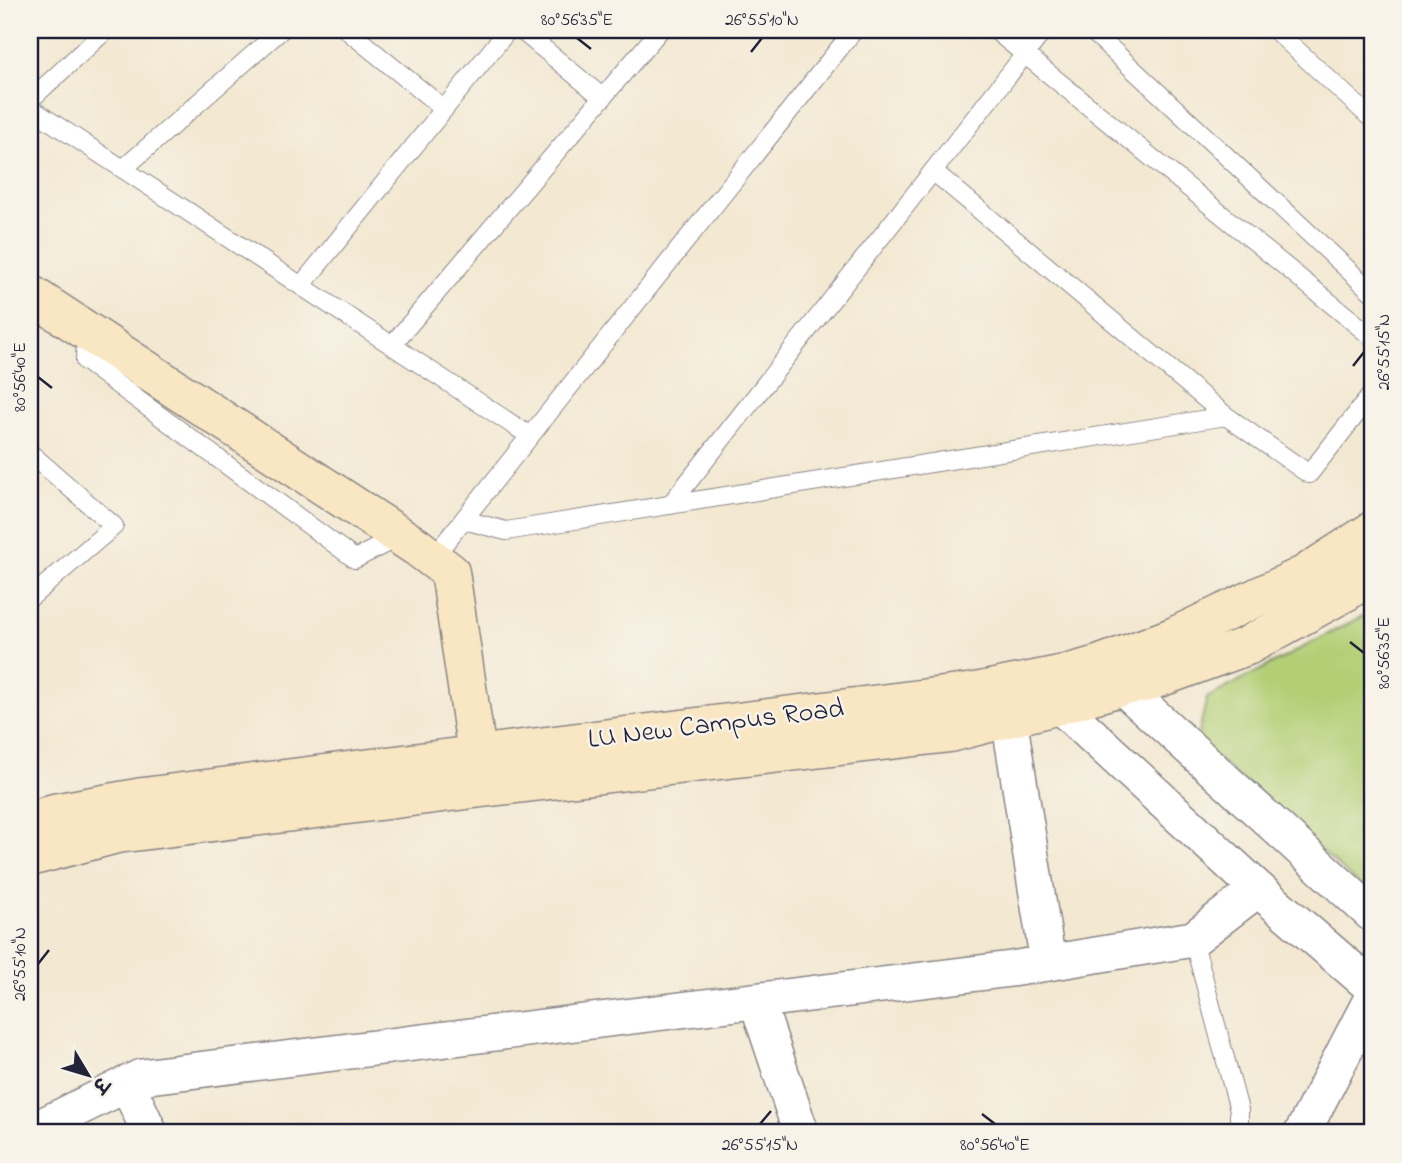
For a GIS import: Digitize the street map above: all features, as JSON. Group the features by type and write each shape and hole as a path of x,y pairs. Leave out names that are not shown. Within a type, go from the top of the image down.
{"street":[{"path":"30,294 400,536 450,572 479,772"},
{"name":"LU New Campus Road","path":"30,857 117,834 479,772 975,692 1046,693 1110,675 1173,638 1304,575 1372,531"},
{"name":"LU New Campus Road","path":"1110,675 1145,683 1247,646 1347,591 1372,574"},
{"path":"1110,675 1372,915"},
{"path":"1046,693 1258,889 1372,987"},
{"name":"LU New Campus Road","path":"30,822 54,813 143,797 950,733 1009,718 1046,693"},
{"path":"1009,718 1048,963"},
{"path":"30,1132 141,1077 1011,969 1193,939 1258,889"},
{"path":"1301,1133 1372,998"},
{"path":"757,1001 801,1133"},
{"path":"127,1084 149,1133"}],"lane":[{"path":"30,100 106,30"},
{"path":"123,169 281,30"},
{"path":"347,30 444,109"},
{"path":"301,286 508,30"},
{"path":"522,30 603,98"},
{"path":"392,345 660,30"},
{"path":"432,559 854,30"},
{"path":"995,30 1372,337"},
{"path":"670,505 1044,30"},
{"path":"1091,30 1372,292"},
{"path":"1275,30 1372,120"},
{"path":"30,108 530,436"},
{"path":"933,171 1226,416 1308,474 1372,394"},
{"path":"464,520 506,531 1226,416"},
{"path":"30,453 114,526 30,598"},
{"path":"1193,939 1239,1110 1239,1133"}],"green space":[{"path":"1372,611 1372,896 1197,740 1207,698"}]}
